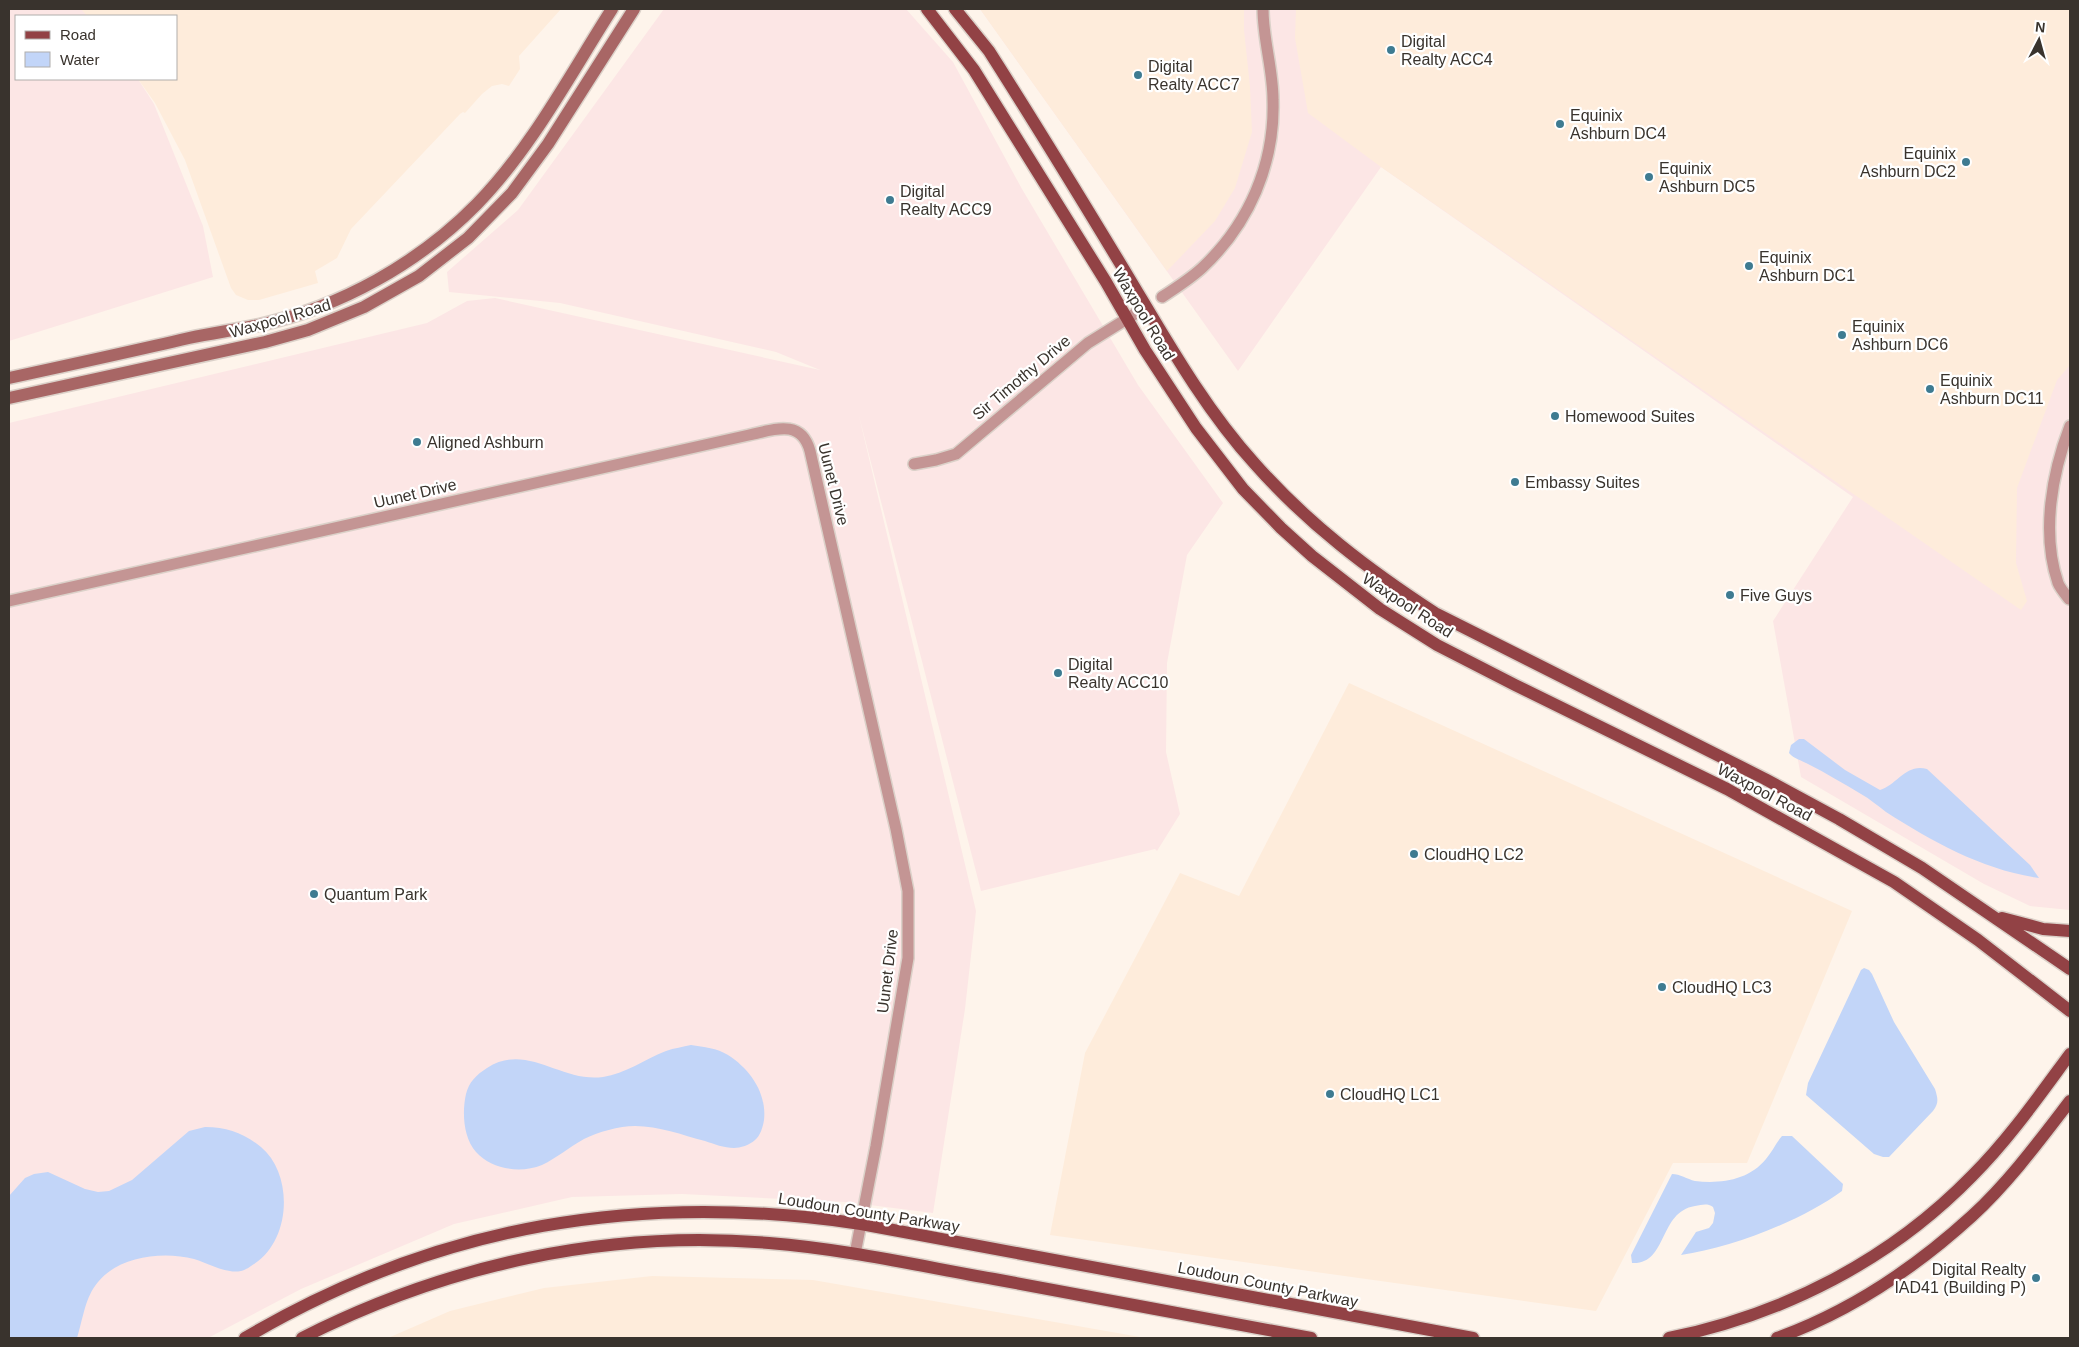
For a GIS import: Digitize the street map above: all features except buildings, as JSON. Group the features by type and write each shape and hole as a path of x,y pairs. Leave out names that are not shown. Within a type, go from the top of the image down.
{"main road":[{"name":"Waxpool Road","path":"9,378 260,324 303,312 356,291 402,265 456,224 498,181 533,134 612,9"},
{"name":"Waxpool Road","path":"9,398 265,342 308,330 364,308 419,276 468,238 512,193 548,144 634,9"},
{"name":"Waxpool Road","path":"926,9 974,70 1126,319 1196,428 1243,489 1281,528 1312,556 1380,609 1437,645 1727,789 1894,882 1978,940 2070,1011"},
{"name":"Waxpool Road","path":"955,9 989,51 1171,348 1210,407 1256,465 1318,528 1435,614 1756,775 1839,819 1922,868 2070,969"},
{"path":"1990,915 2043,929 2070,931"},
{"path":"1669,1338 1713,1328 1785,1304 1830,1283 1869,1260 1906,1234 1973,1175 2030,1107 2070,1054"},
{"path":"1777,1338 1865,1296 1902,1272 1939,1244 1973,1215 2005,1182 2070,1101"},
{"name":"Loudoun County Parkway","path":"245,1338 337,1290 408,1261 464,1244 551,1224 640,1213 686,1211 775,1214 861,1224 1473,1338"},
{"path":"302,1338 349,1315 434,1282 511,1262 591,1247 679,1240 769,1243 855,1254 1311,1338"}],"street":[{"path":"1162,298 1203,267 1225,243 1244,216 1260,184 1268,158 1273,102 1272,70 1265,38 1263,9"},
{"name":"Sir Timothy Drive","path":"914,464 956,454 1088,343 1146,307"},
{"path":"2068,599 2058,585 2050,530 2056,470 2070,426"},
{"name":"Uunet Drive","path":"9,601 749,435 782,428 798,432 804,437 810,451 896,829 908,891 908,958 855,1254"}],"shaded area":[{"path":"9,9 92,9 98,15 15,15 15,80 139,80 154,104 203,226 213,277 9,341"},
{"path":"81,9 561,9 519,56 520,69 509,86 502,84 492,86 465,113 460,114 351,229 337,258 315,271 318,283 259,300 248,300 236,295 231,288 185,160 155,103 139,80 178,80 178,15 86,15"},
{"path":"664,9 906,9 953,62 1022,189 1138,385 1223,503 1187,555 1167,663 1166,752 1180,814 1157,851 1155,849 981,891 859,416 976,911 965,1009 933,1213 846,1202 682,1194 572,1197 454,1224 301,1289 208,1338 9,1338 9,423 427,323 467,301 495,298 820,370 776,352 560,303 449,292 447,272 518,210"},
{"path":"980,9 2070,9 2070,910 2030,906 1984,884 1801,777 1773,621 1853,497 1381,167 1238,371"},
{"path":"980,9 1244,9 1252,132 1235,188 1215,221 1167,271"},
{"path":"1296,9 2070,9 2070,365 2057,380 2017,488 2016,563 2027,601 2021,610 1381,167 1308,113 1295,38"},
{"path":"1349,683 1852,911 1747,1163 1673,1163 1596,1311 1050,1235 1085,1053 1180,873 1239,896"},
{"path":"652,1276 813,1280 1146,1338 388,1338 450,1311 544,1288"}],"water":[{"path":"1799,739 1804,739 1845,770 1880,790 1913,769 1927,769 2030,865 2039,878 1998,869 1978,862 1922,834 1864,796 1793,757 1789,753 1791,745"},
{"path":"1864,968 1872,974 1894,1022 1935,1089 1937,1098 1933,1111 1889,1157 1874,1154 1806,1095 1808,1083 1861,970"},
{"path":"691,1045 715,1049 728,1055 743,1067 760,1091 764,1110 762,1128 757,1138 745,1146 734,1148 719,1146 662,1129 629,1126 590,1136 542,1165 533,1168 515,1169 498,1166 482,1158 468,1139 464,1116 467,1090 471,1082 480,1073 502,1061 516,1059 530,1061 573,1074 603,1077 627,1070 666,1051"},
{"path":"205,1127 221,1128 248,1138 261,1147 272,1159 279,1174 283,1190 284,1207 281,1224 275,1240 266,1253 248,1268 235,1272 182,1257 156,1256 129,1261 107,1273 98,1282 87,1301 77,1338 9,1338 9,1196 25,1178 34,1174 48,1172 85,1189 98,1192 109,1191 132,1180 189,1131"},
{"path":"1782,1136 1792,1136 1843,1184 1842,1191 1807,1213 1765,1232 1743,1240 1681,1255 1696,1232 1709,1228 1713,1223 1715,1213 1713,1207 1707,1205 1683,1210 1668,1227 1652,1256 1644,1261 1632,1263 1631,1255 1672,1174 1705,1182 1724,1181 1743,1176 1759,1166"}],"place":[{"name":"Digital Realty ACC4","path":"1391,50"},
{"name":"Digital Realty ACC7","path":"1138,75"},
{"name":"Equinix Ashburn DC4","path":"1560,124"},
{"name":"Equinix Ashburn DC2","path":"1966,162"},
{"name":"Equinix Ashburn DC5","path":"1649,177"},
{"name":"Digital Realty ACC9","path":"890,200"},
{"name":"Equinix Ashburn DC1","path":"1749,266"},
{"name":"Equinix Ashburn DC6","path":"1842,335"},
{"name":"Equinix Ashburn DC11","path":"1930,389"},
{"name":"Homewood Suites","path":"1555,416"},
{"name":"Aligned Ashburn","path":"417,442"},
{"name":"Embassy Suites","path":"1515,482"},
{"name":"Five Guys","path":"1730,595"},
{"name":"Digital Realty ACC10","path":"1058,673"},
{"name":"CloudHQ LC2","path":"1414,854"},
{"name":"Quantum Park","path":"314,894"},
{"name":"CloudHQ LC3","path":"1662,987"},
{"name":"CloudHQ LC1","path":"1330,1094"},
{"name":"Digital Realty IAD41 (Building P)","path":"2036,1278"}]}
